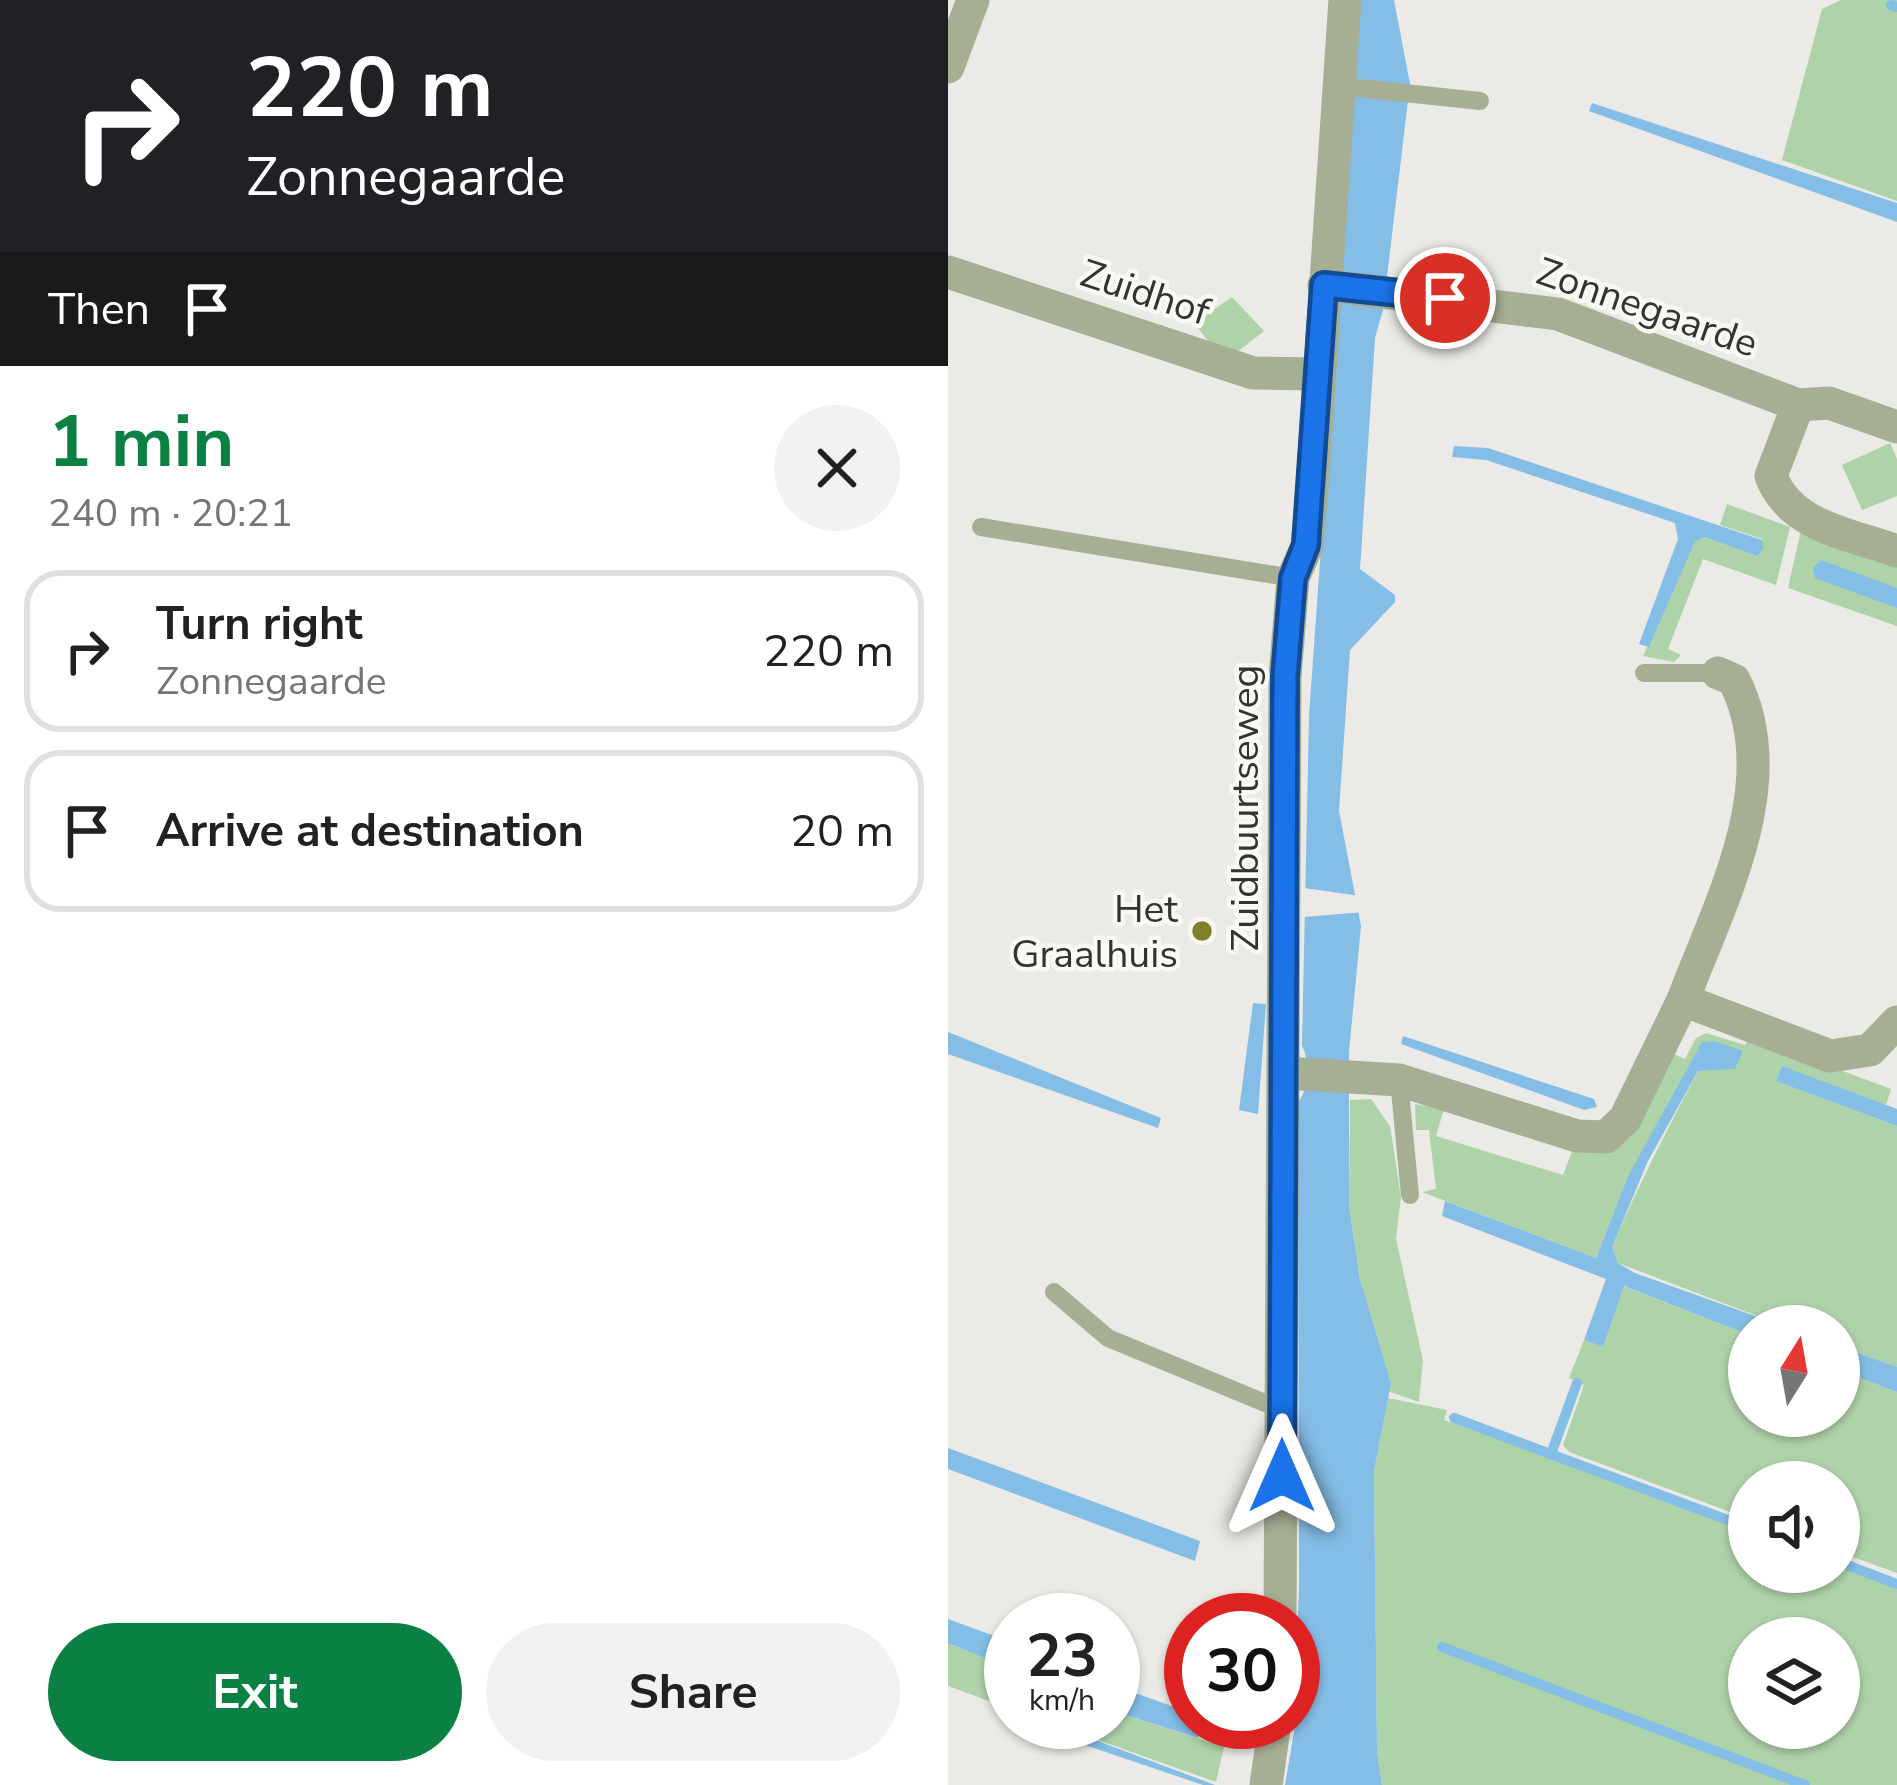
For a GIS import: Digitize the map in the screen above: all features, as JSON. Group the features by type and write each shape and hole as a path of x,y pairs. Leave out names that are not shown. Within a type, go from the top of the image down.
{"street":[{"path":"948,68 973,0"},
{"name":"Zuidbuurtseweg","path":"1280,1593 1293,1074 1285,677 1293,578 1306,545 1318,374 1331,285 1345,0"},
{"name":"Zuidhof","path":"948,272 1253,373 1318,374"},
{"name":"Zonnegaarde","path":"1331,285 1558,314 1798,405 1829,403 1897,427"},
{"path":"1798,405 1772,476 1780,498 1798,515 1897,551"},
{"path":"1293,1074 1399,1080 1577,1136 1606,1137 1625,1119 1683,1000 1749,829 1750,711 1734,680 1718,673"},
{"path":"1683,1000 1830,1056 1870,1050 1897,1022"},
{"path":"1266,1785 1271,1749"}],"lane":[{"path":"1344,87 1480,101"},
{"path":"981,527 1293,578"},
{"path":"1644,673 1718,673"},
{"path":"1399,1080 1410,1196"},
{"path":"1054,1292 1108,1338 1265,1403 1282,1404"}],"green space":[{"path":"1841,0 1897,0 1897,201 1782,160 1822,9"},
{"path":"1232,297 1264,331 1236,353 1211,345 1194,323"},
{"path":"1890,443 1897,459 1897,496 1862,510 1842,465"},
{"path":"1727,504 1790,527 1776,585 1703,559 1668,649 1681,655 1674,662 1643,656 1694,541 1704,537 1757,556 1762,539 1720,525"},
{"path":"1801,530 1897,565 1897,626 1788,588"},
{"path":"1706,1033 1745,1045 1749,1036 1891,1089 1886,1105 1783,1067 1777,1081 1897,1126 1897,1367 1860,1354 1860,1305 1728,1305 1618,1263 1612,1247 1714,1041 1628,1176 1596,1258 1422,1192 1436,1189 1429,1130 1416,1130 1415,1104 1444,1109 1436,1136 1563,1175 1573,1149 1606,1153 1674,1054 1685,1059 1696,1038"},
{"path":"1371,1099 1390,1126 1401,1197 1396,1239 1423,1360 1419,1402 1390,1392 1360,1279 1349,1206 1350,1100"},
{"path":"1623,1286 1728,1327 1728,1437 1860,1437 1860,1378 1897,1392 1897,1573 1860,1560 1860,1461 1728,1461 1728,1511 1569,1452 1563,1445 1584,1385 1569,1378 1584,1340 1603,1347"},
{"path":"1388,1398 1447,1410 1444,1420 1728,1522 1728,1593 1860,1593 1860,1567 1897,1580 1897,1785 1382,1785 1377,1752 1374,1471"},
{"path":"948,1643 984,1658 984,1699 948,1686"},
{"path":"1140,1720 1164,1728 1164,1749 1224,1749 1216,1782 1123,1749 1140,1749"}],"water":[{"path":"1360,0 1394,0 1410,84 1383,310 1375,338 1360,569 1395,595 1395,602 1350,650 1339,811 1361,926 1349,1052 1349,1206 1360,1279 1391,1384 1374,1471 1377,1752 1382,1785 1285,1785 1291,1749 1320,1749 1320,1593 1299,1593 1298,1102 1307,1074 1302,1046 1309,716"},
{"path":"1592,103 1897,203 1897,222 1589,111"},
{"path":"1454,446 1488,448 1762,540 1763,549 1757,556 1704,537 1695,541 1649,647 1639,644 1678,539 1675,523 1486,460 1452,457"},
{"path":"1821,560 1897,588 1897,608 1815,578 1813,568"},
{"path":"1253,1003 1266,1004 1258,1114 1239,1110"},
{"path":"948,1032 1161,1118 1158,1128 948,1054"},
{"path":"1403,1036 1594,1099 1597,1107 1584,1110 1401,1044"},
{"path":"1702,1042 1743,1051 1735,1069 1698,1071 1648,1161 1612,1247 1618,1263 1635,1273 1728,1306 1728,1327 1624,1286 1603,1347 1584,1340 1606,1279 1442,1216 1445,1201 1596,1258 1628,1176"},
{"path":"1782,1066 1897,1109 1897,1126 1776,1081"},
{"path":"1860,1354 1897,1367 1897,1392 1860,1378"},
{"path":"948,1448 1200,1541 1195,1561 948,1469"},
{"path":"948,1619 984,1632 984,1658 948,1643"},
{"path":"1140,1695 1164,1703 1164,1727 1140,1720"},
{"path":"1097,1749 1119,1749 1215,1785"}],"pier":[{"path":"1304,888 1361,896 1364,912 1304,917"}],"waterway":[{"path":"1891,5 1897,7"},
{"path":"1551,1454 1577,1383"},
{"path":"1454,1418 1728,1520"},
{"path":"1860,1570 1897,1584"},
{"path":"1442,1647 1805,1785"}],"place":[{"name":"Het Graalhuis","path":"1202,931"}],"route":[{"path":"1282,1476 1285,677 1293,578 1306,545 1312,489 1324,285 1445,298"}]}
